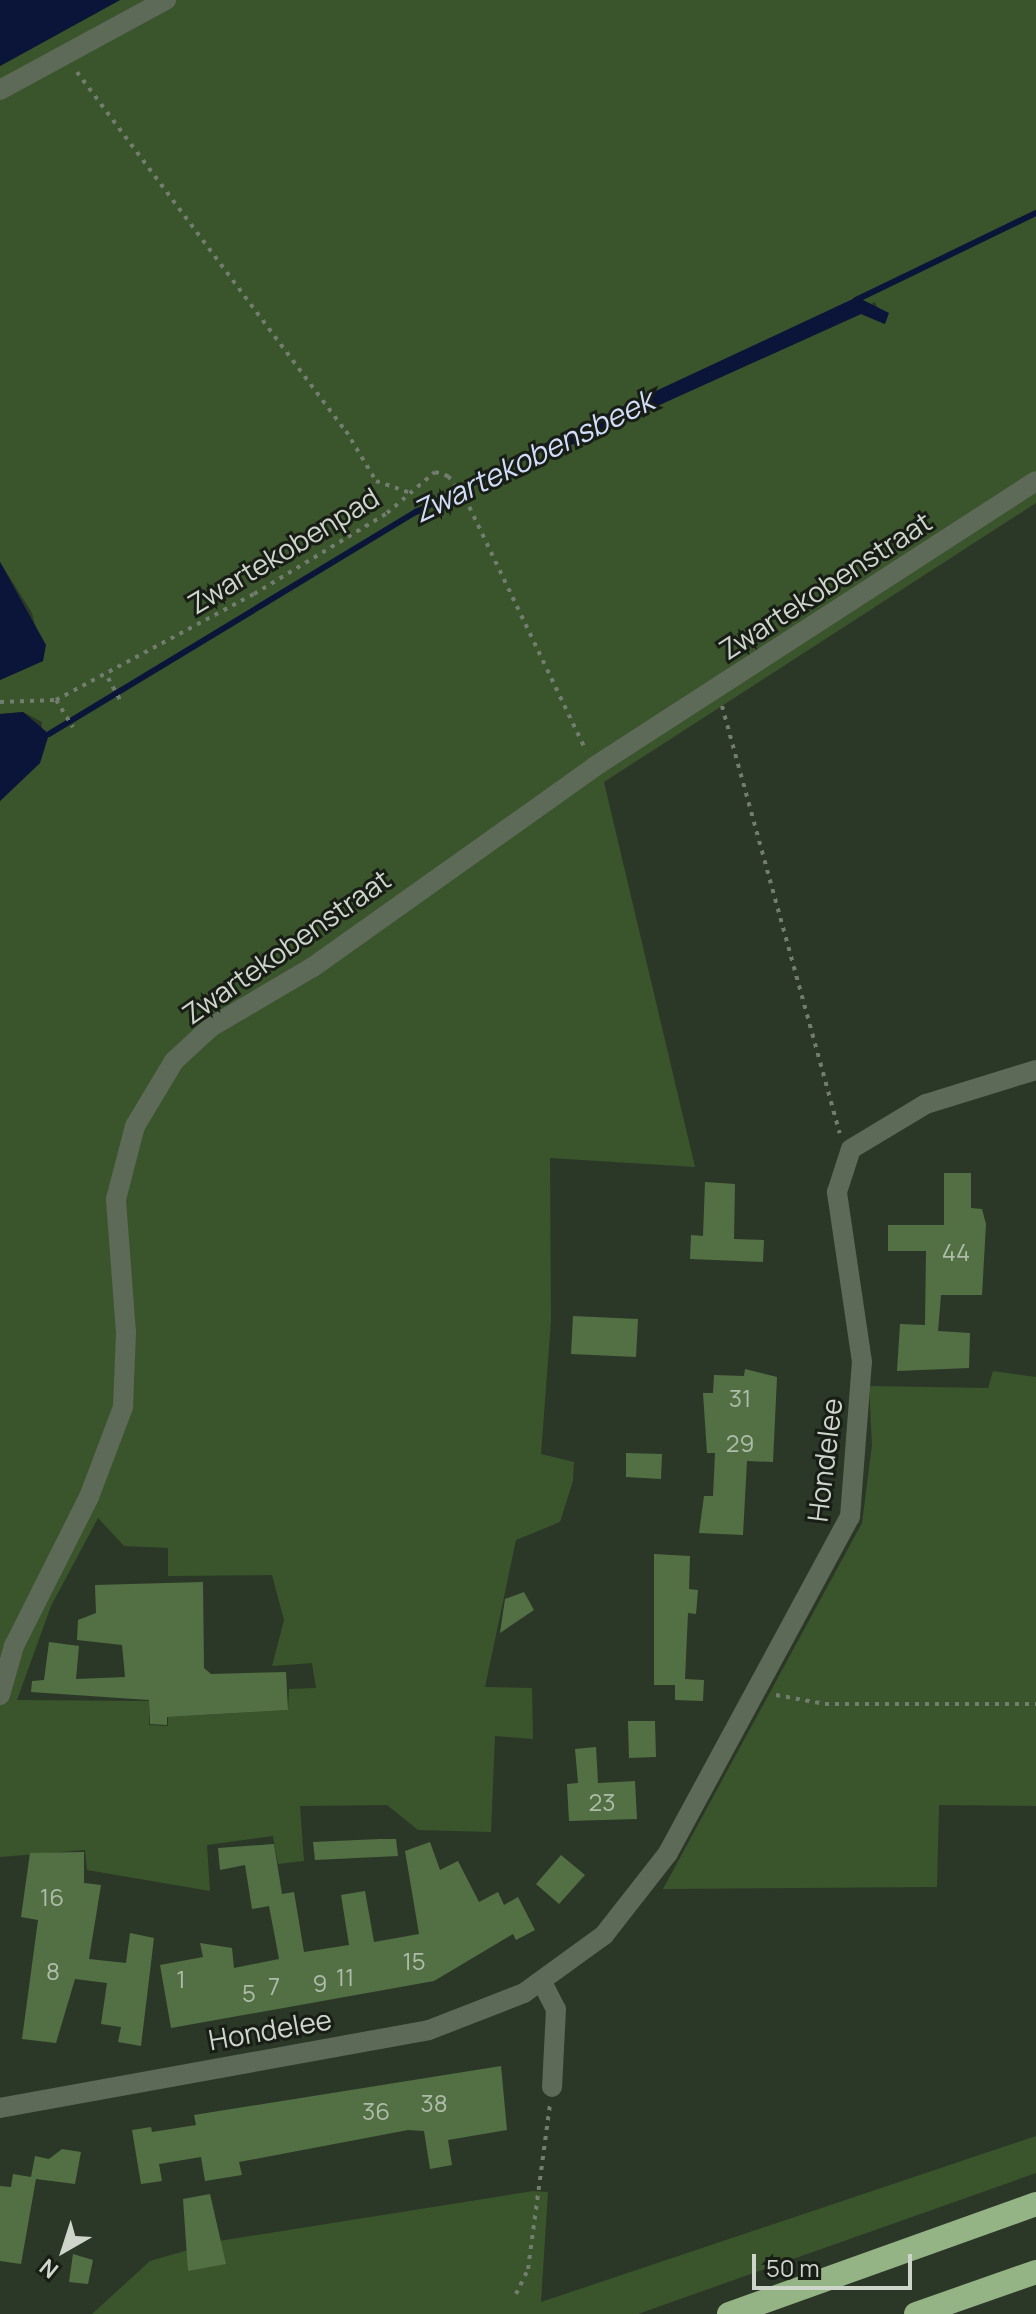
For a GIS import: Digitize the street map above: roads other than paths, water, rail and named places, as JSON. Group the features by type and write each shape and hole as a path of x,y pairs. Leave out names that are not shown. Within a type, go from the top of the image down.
{"highway":[{"path":"729,2314 1036,2204"},
{"path":"916,2314 1036,2272"}],"street":[{"path":"0,90 166,0"},
{"name":"Zwartekobenstraat","path":"0,1695 14,1646 89,1497 123,1407 126,1333 116,1199 122,1160 154,1088 211,1027 313,967 594,767 1036,481"},
{"name":"Hondelee","path":"0,2108 429,2030 542,1982 604,1935 638,1896 850,1517 862,1362 837,1192 851,1149 926,1104 1036,1070"},
{"path":"542,1982 556,2009 552,2087"}],"water":[{"path":"0,0 120,0 0,66"},
{"path":"857,297 889,313 885,324 861,314 558,451 553,439"},
{"path":"0,562 46,645 43,661 0,680"},
{"path":"23,712 49,734 40,763 0,801 0,714"}],"waterway":[{"name":"Zwartekobensbeek","path":"856,300 1036,213"},
{"name":"Zwartekobensbeek","path":"49,734 416,512 560,439"}]}
